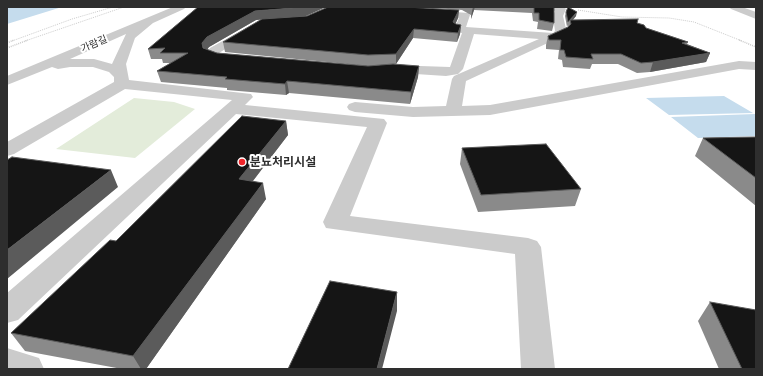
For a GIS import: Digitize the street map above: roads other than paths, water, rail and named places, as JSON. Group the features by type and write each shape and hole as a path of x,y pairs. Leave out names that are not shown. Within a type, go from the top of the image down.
{"street":[{"name":"가람길","path":"7,81 181,7"},
{"path":"453,111 457,82 459,79 562,32 558,16 561,9 550,7"},
{"path":"734,7 756,16"},
{"path":"422,12 464,15 460,30 553,36"},
{"path":"122,81 119,64 130,37 150,20"},
{"path":"251,60 216,57 212,54 214,51 260,23"},
{"path":"377,71 397,69 446,72 453,71 456,69 469,31"},
{"path":"718,58 739,65 756,74"},
{"path":"30,71 70,63 94,63 114,70 122,81"},
{"path":"7,311 238,103 413,112 490,110 739,65 756,66"},
{"path":"7,150 122,81 238,103 378,123 335,222 528,247 538,369"},
{"path":"7,364 27,369"}],"water":[{"path":"7,7 62,7 7,24"},
{"path":"724,96 753,113 669,115 646,98"},
{"path":"755,114 756,136 698,138 671,117"}],"place":[{"name":"분뇨처리시설","path":"242,162"}]}
